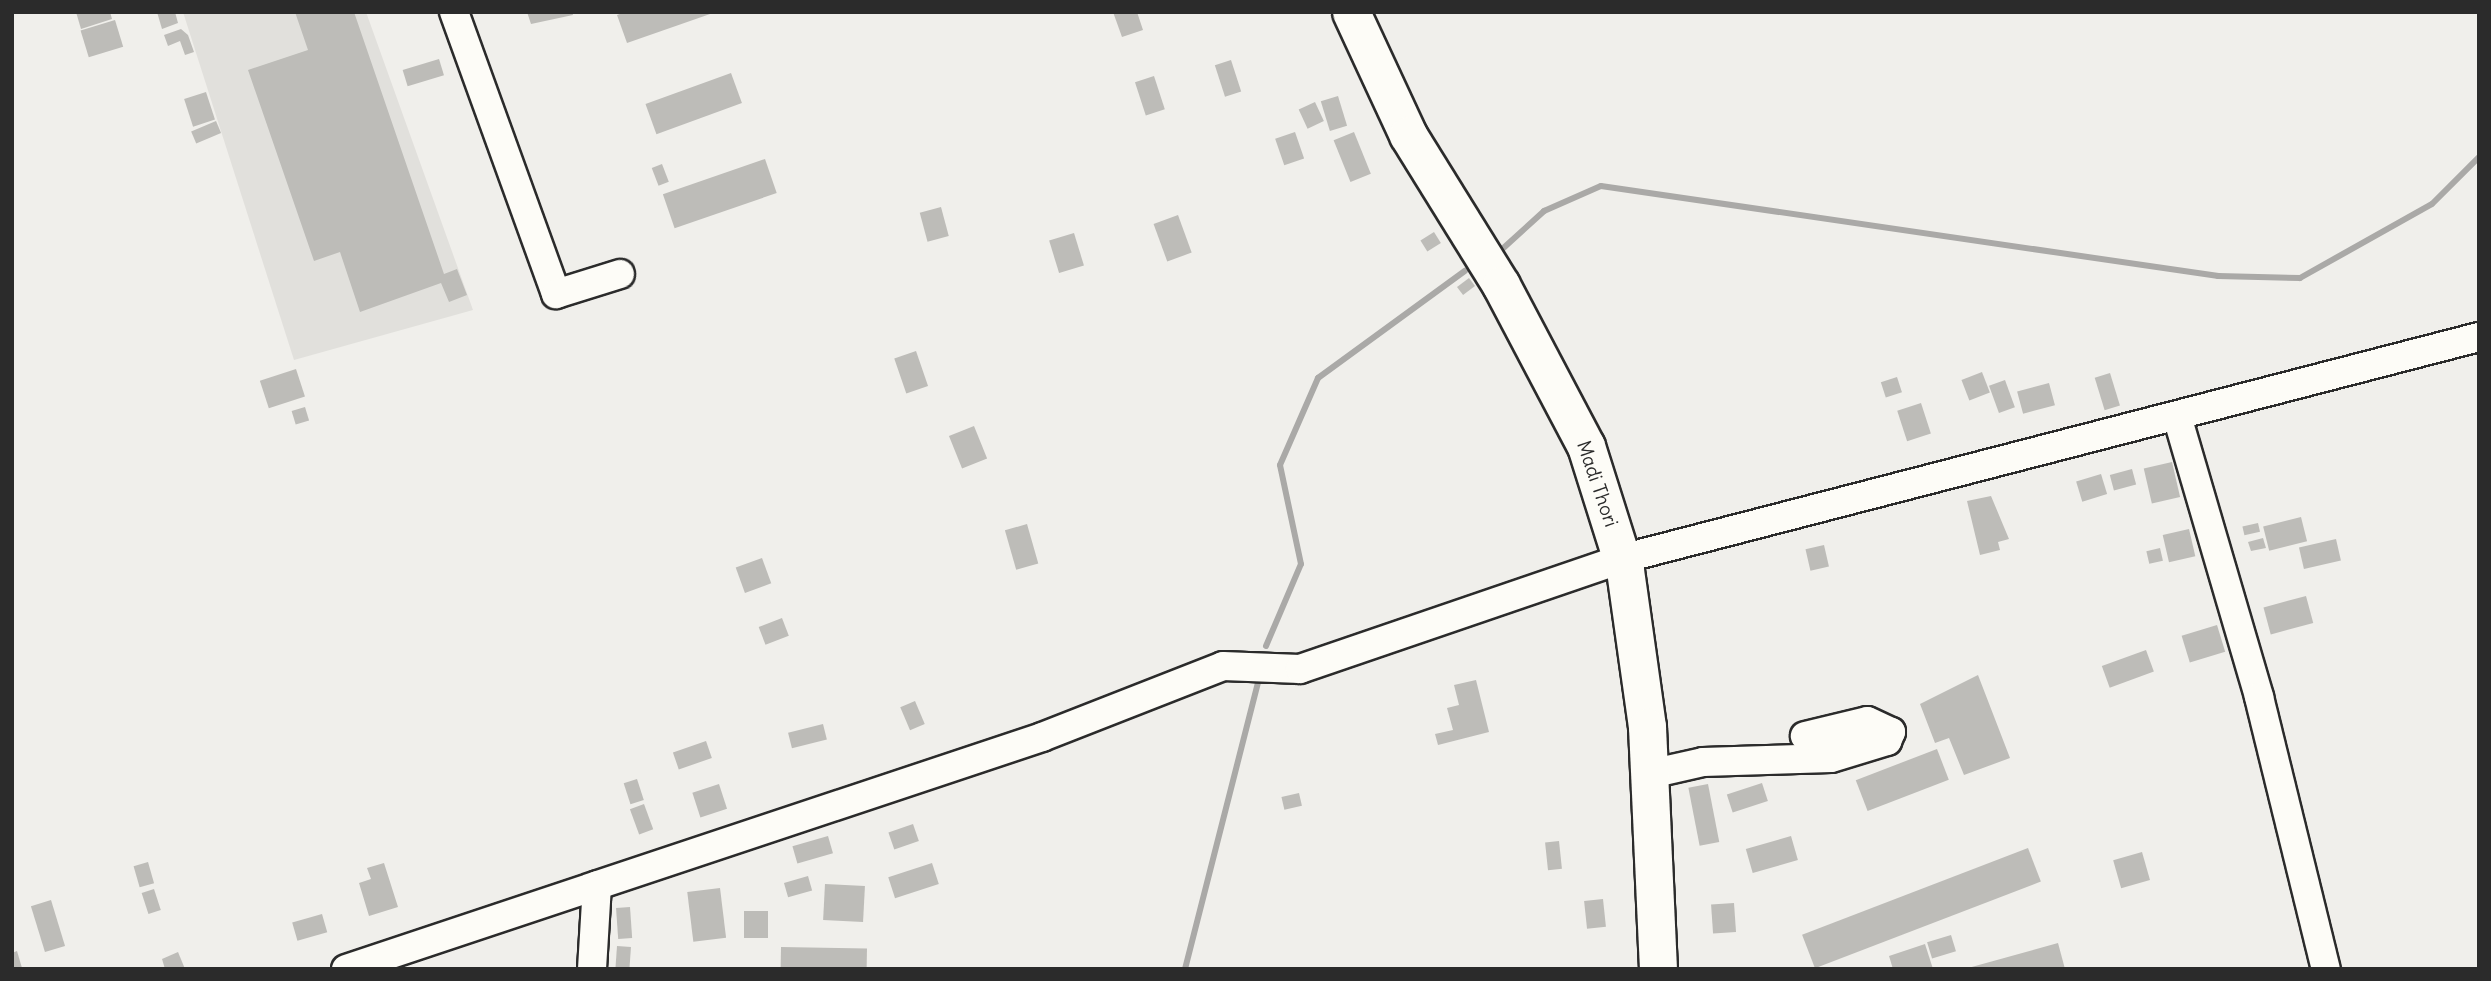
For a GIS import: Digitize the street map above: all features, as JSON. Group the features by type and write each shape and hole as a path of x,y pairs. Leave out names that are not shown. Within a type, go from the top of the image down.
{"main road":[{"name":"Madi Thori","path":"1350,12 1408,135 1502,285 1587,446 1621,559 1650,774 1658,969"}],"street":[{"path":"454,12 556,293 620,274"},
{"path":"346,969 1042,737 1223,666 1300,669 1621,559 2479,337"},
{"path":"2177,415 2259,697 2326,969"},
{"path":"1650,774 1703,762 1831,758 1887,741 1891,732 1867,721 1805,736"},
{"path":"592,969 597,885"}],"shaded area":[{"path":"183,12 366,12 473,310 294,360"}],"building":[{"path":"76,12 110,12 112,19 81,29"},
{"path":"157,12 175,12 178,23 162,29"},
{"path":"295,12 354,12 444,274 457,269 467,295 449,302 441,283 360,312 340,252 314,261 248,70 308,50"},
{"path":"527,12 572,12 573,15 531,24"},
{"path":"625,12 713,13 627,43 617,15"},
{"path":"1113,12 1137,12 1143,30 1122,37"},
{"path":"115,20 123,47 89,57 81,31"},
{"path":"181,29 188,35 194,52 185,55 180,41 168,46 164,35"},
{"path":"439,59 444,75 408,86 403,70"},
{"path":"1231,60 1241,91 1225,97 1215,65"},
{"path":"731,73 742,103 656,134 645,104"},
{"path":"1154,76 1165,109 1146,115 1135,82"},
{"path":"206,92 215,120 193,127 184,99"},
{"path":"1338,96 1347,126 1330,131 1321,101"},
{"path":"1315,102 1324,121 1308,129 1299,110"},
{"path":"216,121 221,133 196,144 191,132"},
{"path":"1295,132 1304,158 1284,165 1275,139"},
{"path":"1354,132 1371,174 1350,182 1334,140"},
{"path":"765,159 777,193 675,228 663,194"},
{"path":"662,164 669,182 659,186 652,168"},
{"path":"941,207 949,236 928,242 920,213"},
{"path":"1178,215 1192,253 1167,261 1154,224"},
{"path":"1434,232 1441,243 1427,252 1420,240"},
{"path":"1074,233 1084,266 1059,273 1049,241"},
{"path":"1469,278 1475,286 1463,295 1457,287"},
{"path":"916,351 928,386 906,393 894,358"},
{"path":"296,369 305,397 269,408 260,381"},
{"path":"1982,372 1990,393 1969,400 1961,380"},
{"path":"2110,373 2120,406 2105,410 2095,378"},
{"path":"1897,377 1902,392 1886,397 1881,382"},
{"path":"2005,380 2015,407 1999,413 1989,386"},
{"path":"2049,383 2055,405 2023,414 2017,392"},
{"path":"1921,403 1931,433 1907,441 1897,411"},
{"path":"305,407 309,420 296,424 292,411"},
{"path":"974,426 987,458 962,469 949,436"},
{"path":"2172,462 2180,497 2152,504 2144,469"},
{"path":"2132,469 2136,484 2114,490 2110,475"},
{"path":"2101,474 2107,494 2082,502 2076,482"},
{"path":"1991,496 2009,539 1998,542 2000,550 1980,555 1967,501"},
{"path":"2301,517 2307,541 2269,551 2263,526"},
{"path":"2258,523 2260,532 2244,535 2242,527"},
{"path":"1027,524 1038,563 1016,570 1005,530"},
{"path":"2189,529 2195,556 2169,562 2163,535"},
{"path":"2263,538 2266,548 2251,551 2248,542"},
{"path":"2336,539 2341,560 2304,569 2299,548"},
{"path":"1824,545 1829,566 1810,571 1805,549"},
{"path":"2160,548 2163,561 2149,564 2146,551"},
{"path":"762,558 771,583 745,593 736,568"},
{"path":"2306,596 2313,623 2271,634 2263,607"},
{"path":"782,618 789,636 765,645 759,627"},
{"path":"2217,625 2225,652 2190,663 2182,636"},
{"path":"2146,650 2154,672 2110,688 2102,666"},
{"path":"1978,675 2010,758 1964,775 1949,738 1935,743 1920,704"},
{"path":"1476,680 1489,732 1438,745 1435,734 1453,730 1447,708 1459,705 1454,685"},
{"path":"915,701 925,724 910,730 900,707"},
{"path":"823,724 827,740 792,748 788,733"},
{"path":"706,741 712,758 679,769 673,752"},
{"path":"1937,749 1949,780 1868,811 1856,780"},
{"path":"637,779 644,800 630,804 624,783"},
{"path":"1762,783 1768,801 1733,813 1727,794"},
{"path":"719,784 727,809 700,817 692,793"},
{"path":"1708,784 1719,842 1700,846 1688,788"},
{"path":"1299,793 1302,806 1284,810 1281,797"},
{"path":"644,804 653,829 639,835 630,809"},
{"path":"913,824 919,841 894,849 888,832"},
{"path":"828,836 833,853 797,864 792,846"},
{"path":"1791,836 1798,860 1753,873 1746,849"},
{"path":"1559,841 1562,869 1548,870 1545,842"},
{"path":"2028,848 2041,882 1815,968 1802,935"},
{"path":"2142,852 2150,880 2121,888 2113,860"},
{"path":"148,862 154,883 140,887 134,866"},
{"path":"384,863 398,907 369,916 359,883 371,879 367,868"},
{"path":"932,863 939,884 895,898 888,877"},
{"path":"808,876 812,890 788,897 784,883"},
{"path":"825,884 865,886 863,922 823,920"},
{"path":"720,888 726,938 693,942 687,892"},
{"path":"154,889 161,910 148,914 142,893"},
{"path":"1603,899 1606,927 1587,929 1584,901"},
{"path":"51,900 65,946 45,952 31,906"},
{"path":"1734,903 1736,932 1713,934 1711,905"},
{"path":"630,907 632,938 618,939 616,908"},
{"path":"744,911 768,911 768,938 744,938"},
{"path":"322,914 327,932 297,941 292,923"},
{"path":"1951,935 1956,951 1932,959 1927,942"},
{"path":"2058,943 2065,969 1968,969 1968,968"},
{"path":"1925,944 1933,969 1893,969 1889,956"},
{"path":"617,946 631,947 629,969 615,968"},
{"path":"781,947 867,949 867,969 781,968"},
{"path":"17,951 22,968 12,969 12,953"},
{"path":"178,952 185,969 165,969 162,959"}],"waterway":[{"path":"1499,252 1544,211 1601,186 2218,276 2300,278 2432,204 2479,157"},
{"path":"1266,646 1301,564 1280,465 1318,378 1465,271"},
{"path":"1185,969 1259,679"}]}
